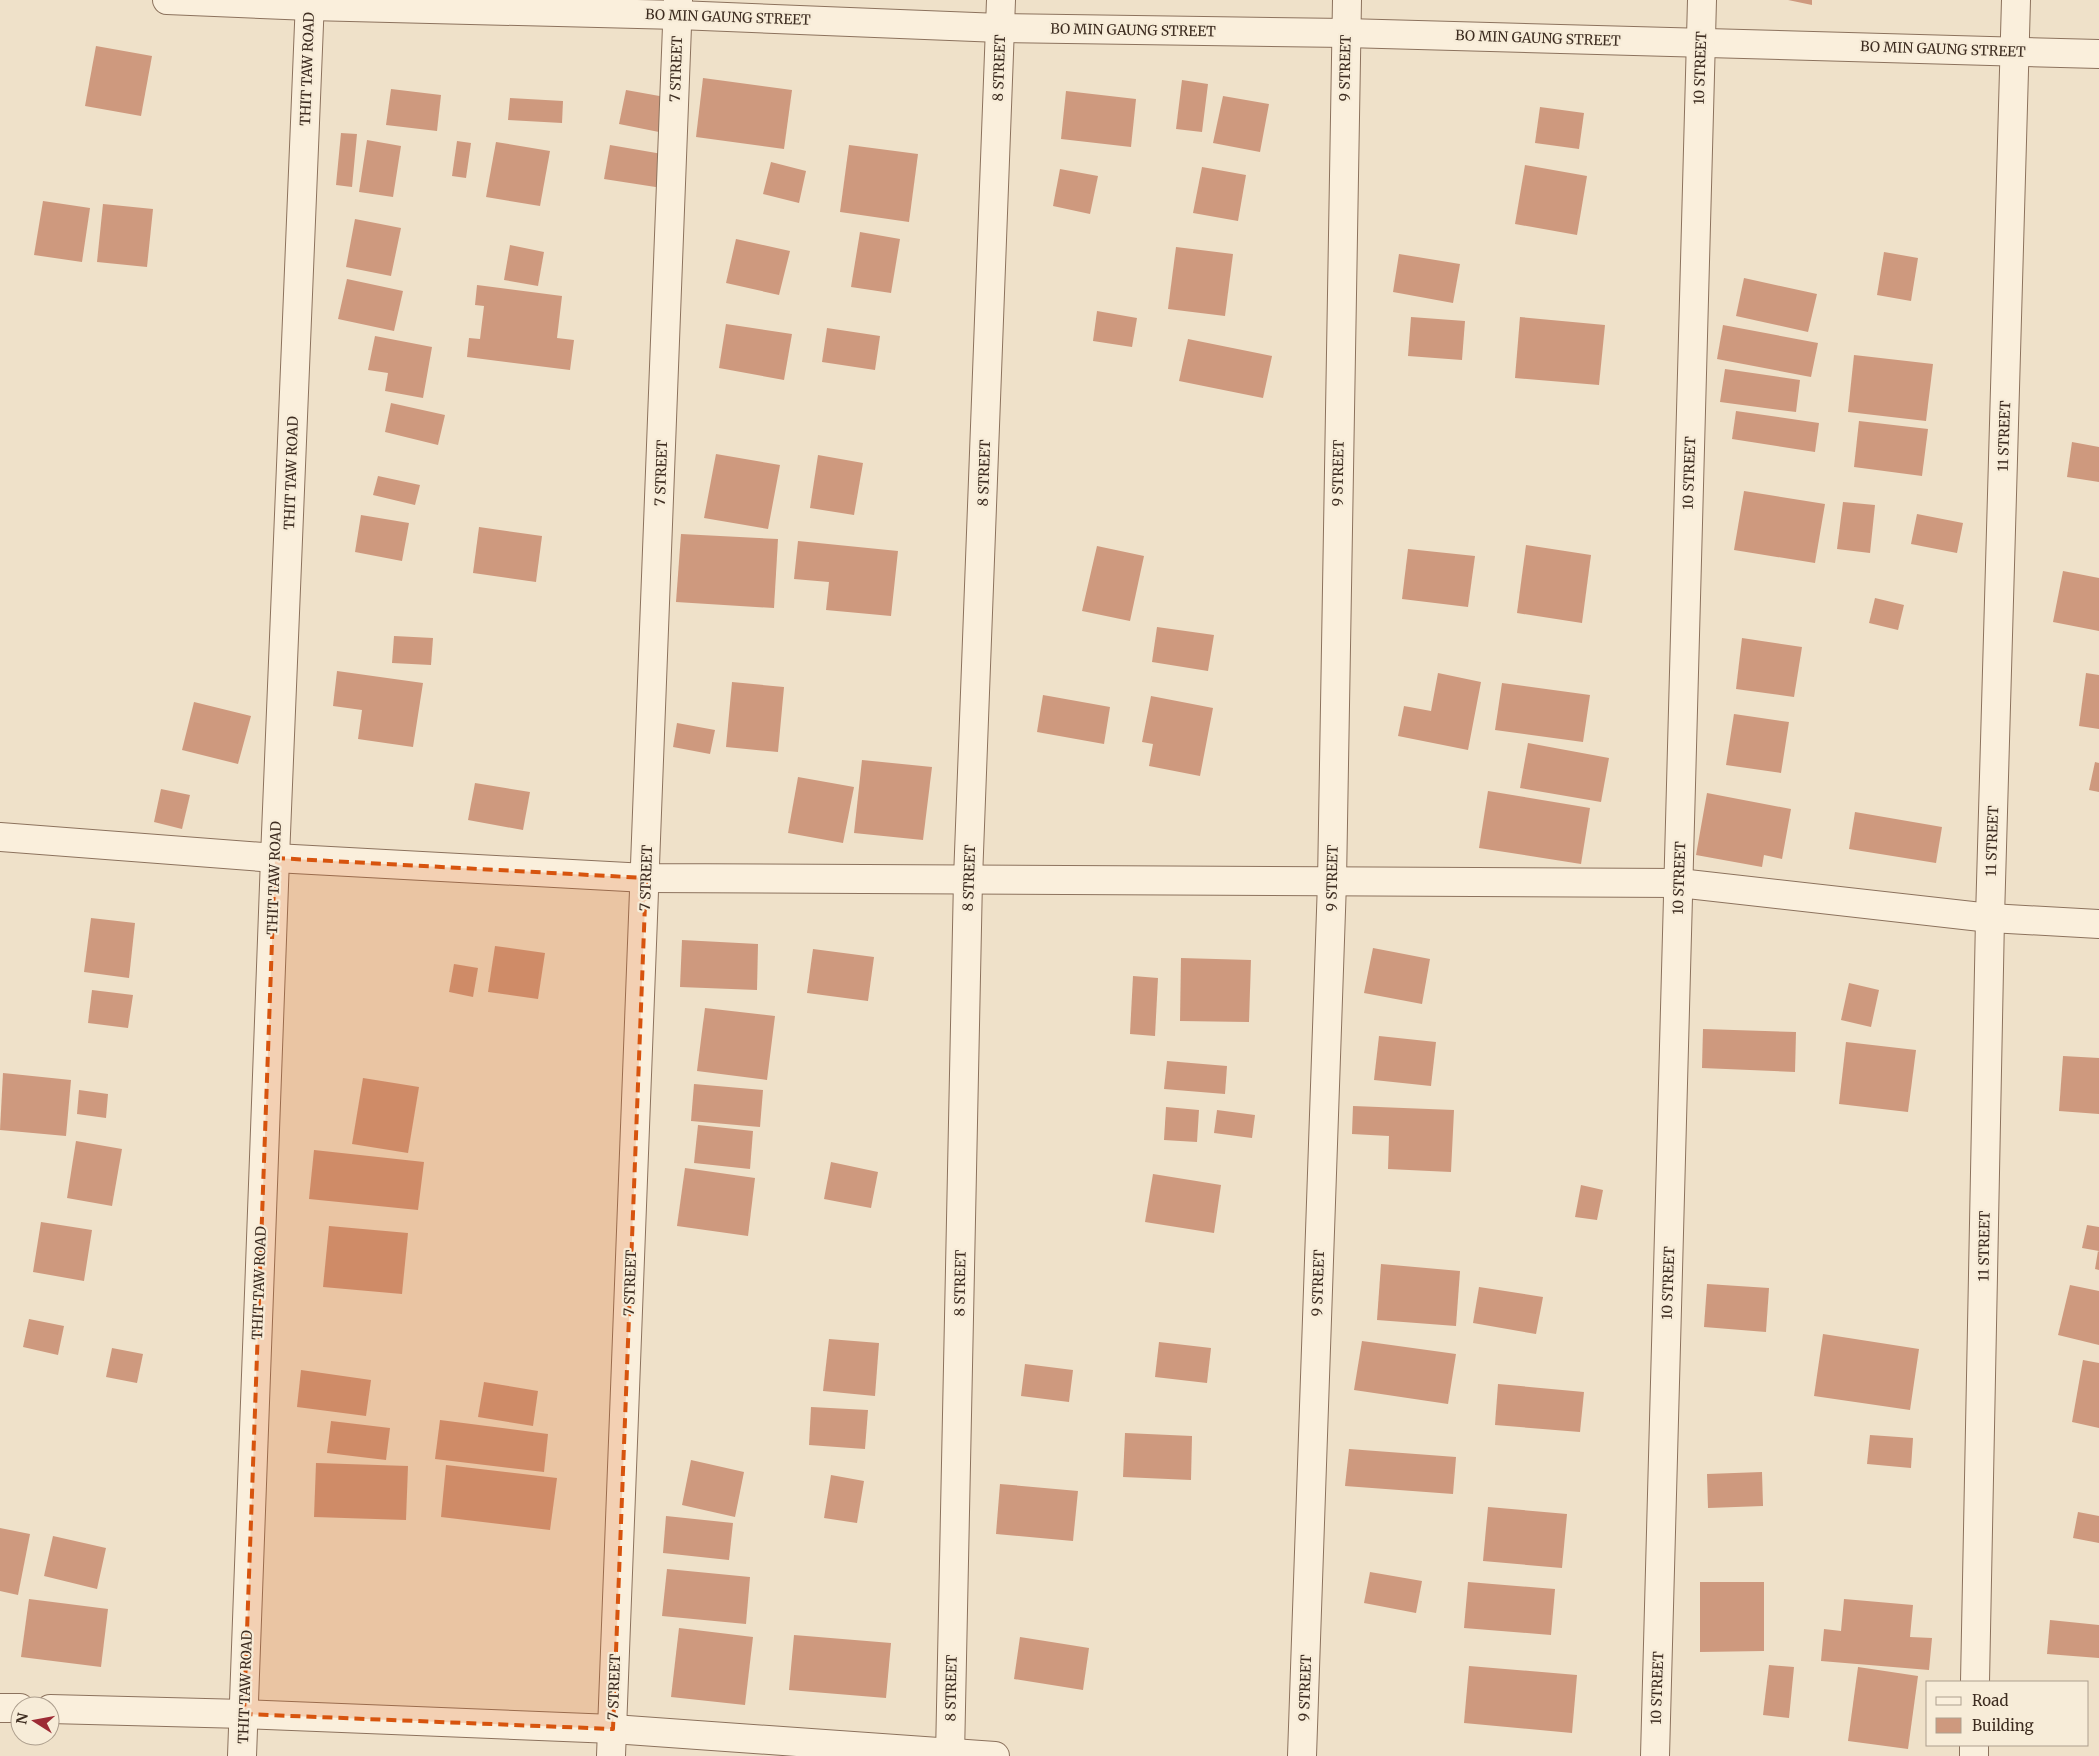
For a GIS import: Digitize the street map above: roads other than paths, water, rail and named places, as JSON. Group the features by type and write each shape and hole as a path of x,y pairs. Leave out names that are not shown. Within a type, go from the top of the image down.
{"street":[{"name":"BO MIN GAUNG STREET","path":"167,0 678,8 1000,28 1346,33 2099,54"},
{"name":"8 STREET","path":"950,1755 968,879 1002,0"},
{"name":"9 STREET","path":"1302,1756 1332,882 1348,0"},
{"name":"10 STREET","path":"1655,1756 1702,0"},
{"name":"11 STREET","path":"1975,1681 1990,918 2016,0"},
{"name":"THIT TAW ROAD","path":"242,1756 275,858 310,3"},
{"name":"7 STREET","path":"611,1756 678,8"},
{"path":"0,836 275,858 646,878 1678,883 1990,918 2099,924"},
{"path":"60,1709 244,1714 613,1729 950,1755 995,1756"}]}
